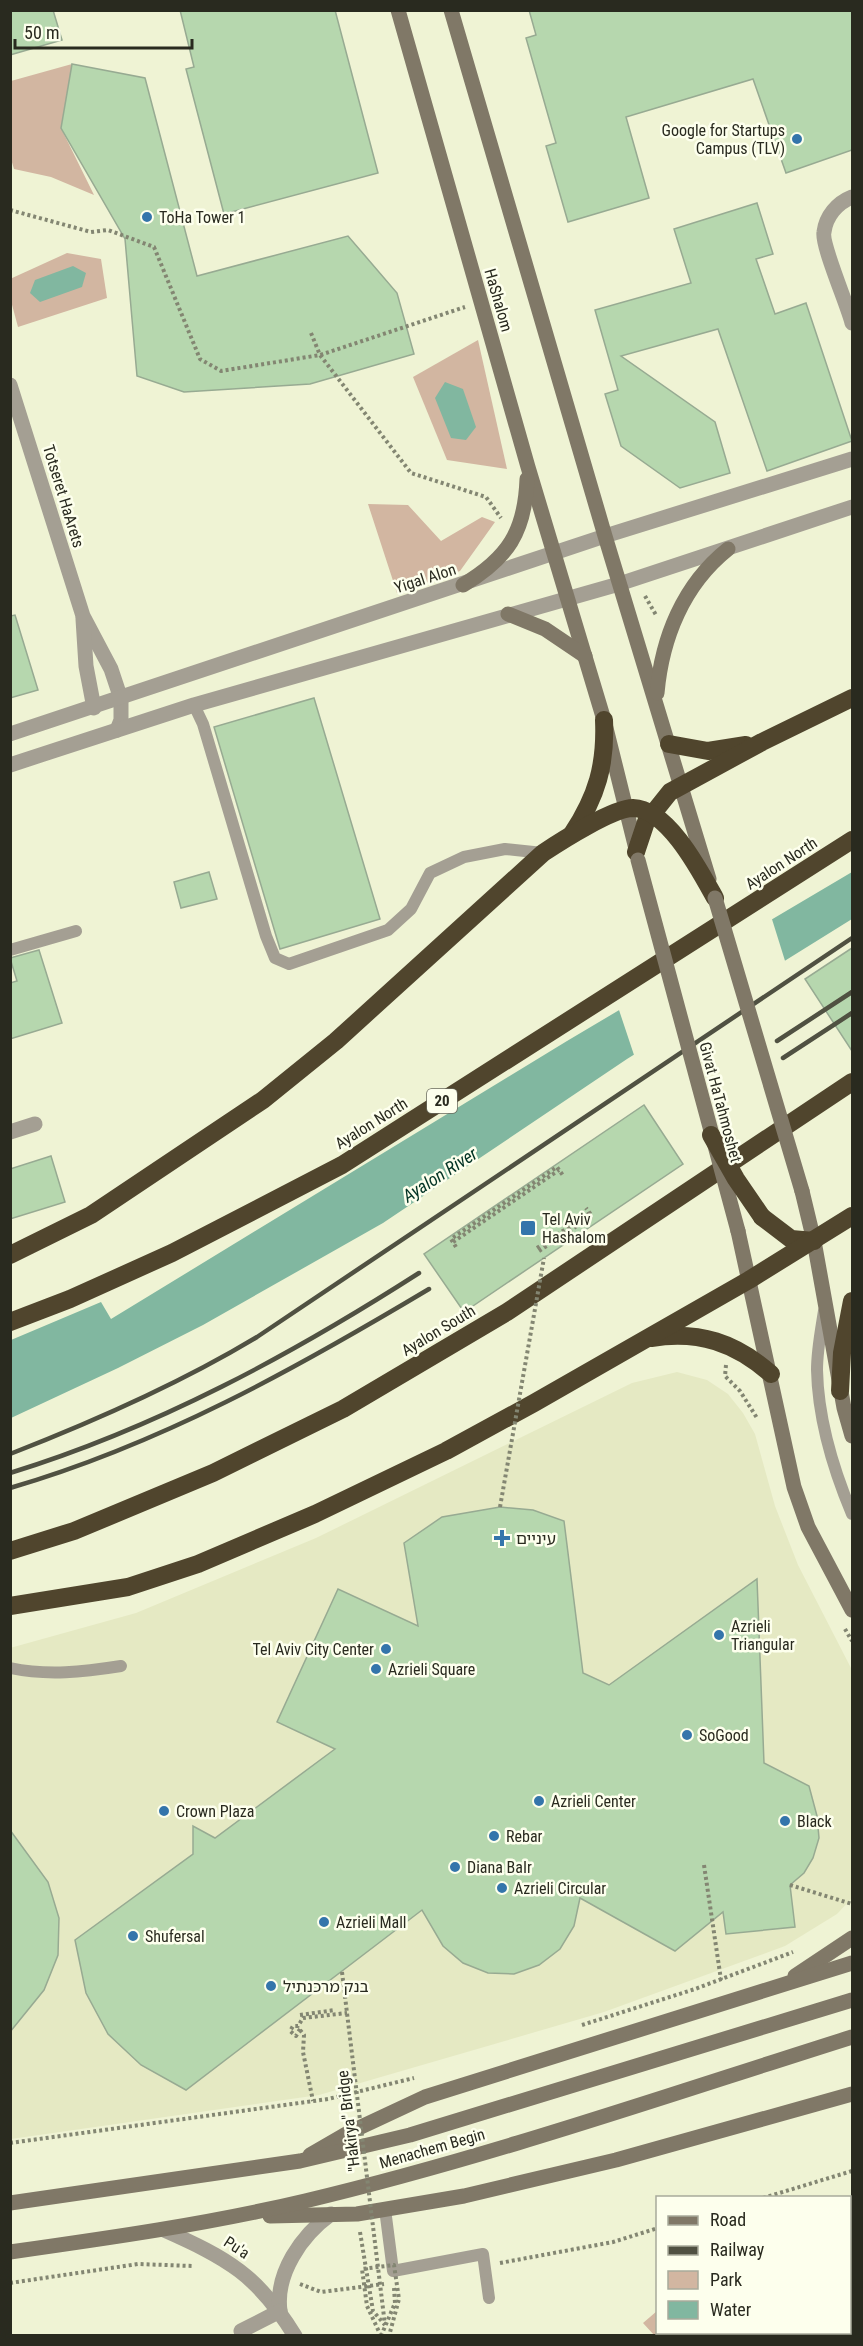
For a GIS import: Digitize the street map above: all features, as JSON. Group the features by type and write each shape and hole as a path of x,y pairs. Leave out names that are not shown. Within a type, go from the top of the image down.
{"highway":[{"path":"637,856 643,828 651,814 670,792 762,742 852,698"},
{"path":"572,834 583,817 602,769 605,746 604,720"},
{"path":"669,744 708,751 762,742"},
{"path":"10,1255 91,1215 263,1100 343,1035 543,853 572,834 626,809 633,808 651,814 676,836 715,898"},
{"name":"Ayalon North","path":"10,1322 70,1299 172,1254 342,1165 852,840"},
{"name":"Ayalon South","path":"10,1551 74,1531 213,1473 343,1410 507,1312 852,1082"},
{"path":"711,1135 736,1179 762,1217 791,1239 814,1241"},
{"path":"10,1606 128,1587 198,1564 315,1514 446,1450 749,1280 852,1216"},
{"path":"845,1401 842,1353 852,1301"},
{"path":"641,1341 679,1335 716,1340 743,1353 771,1374"}],"main road":[{"name":"HaShalom","path":"398,10 553,556 568,598"},
{"path":"453,11 619,584 682,784 802,1191 852,1436"},
{"path":"463,585 486,571 502,557 515,538 527,492 528,467"},
{"path":"656,702 663,651 674,620 702,577 728,549"},
{"name":"Givat HaTahmoshet","path":"568,598 604,720 637,856 738,1231 794,1487 808,1527 852,1610"},
{"path":"508,614 545,629 585,656"},
{"path":"773,1989 852,1938"},
{"path":"300,2161 348,2133 425,2097 852,1963"},
{"name":"Menachem Begin","path":"10,2203 300,2161 410,2135 852,2000"},
{"name":"Menachem Begin","path":"10,2252 164,2230 412,2174 852,2037"},
{"path":"232,2216 357,2214 464,2196 616,2160 852,2094"}],"street":[{"path":"851,318 823,234 830,213 845,200 852,198"},
{"name":"Totseret HaArets","path":"10,385 83,616 111,669 121,699 121,720 117,730"},
{"name":"Yigal Alon","path":"10,734 553,556 605,536 852,459"},
{"path":"10,765 194,705 619,584 852,507"},
{"name":"Totseret HaArets","path":"83,616 86,666 94,708"},
{"path":"10,1132 35,1124"},
{"path":"241,2331 280,2311 279,2289 291,2260 311,2232 331,2214"},
{"name":"Pu'a","path":"164,2230 232,2263 258,2285 280,2311 294,2336"}],"lane":[{"path":"194,705 203,724 266,936 275,958 289,964 388,930 411,909 430,873 464,856 505,849 543,853"},
{"path":"10,950 76,931"},
{"path":"825,1307 819,1347 820,1398 834,1460 852,1514"},
{"path":"10,1668 40,1674 121,1666"},
{"path":"385,2209 393,2271 483,2254 489,2298"}],"path":[{"path":"10,210 91,232 108,230 154,247 200,359 221,371 320,355 481,301"},
{"path":"310,333 320,355 411,473 486,497 515,538"},
{"path":"456,1247 451,1239 556,1167 564,1177"},
{"path":"538,1250 592,1216 586,1208"},
{"path":"500,1507 544,1258"},
{"path":"704,1866 725,2004"},
{"path":"790,1885 852,1904"},
{"path":"570,2029 721,1980 785,1956 803,1946"},
{"name":"\"Hakirya\" Bridge","path":"342,1972 385,2325"},
{"path":"302,2017 335,2010"},
{"path":"302,2017 346,2013"},
{"path":"302,2017 298,2026 293,2026 290,2031 296,2036 300,2029 304,2035 303,2052 313,2101"},
{"path":"10,2143 313,2101 389,2086 423,2076"},
{"path":"771,2196 852,2172"},
{"path":"357,2214 373,2311 385,2325"},
{"path":"10,2283 138,2264 197,2266"},
{"path":"381,2336 367,2306 362,2269 394,2265 399,2300 389,2336"},
{"path":"381,2336 395,2303 393,2271"}],"shaded area":[{"path":"677,1372 707,1380 728,1394 743,1413 755,1434 775,1506 798,1565 852,1670 852,1898 837,1914 785,1946 604,2012 319,2095 11,2139 10,1648 136,1613 316,1538 632,1383"}],"green space":[{"path":"72,64 61,128 94,195 51,177 14,169 11,159 11,81"},
{"path":"67,253 101,259 107,298 18,327 11,301 10,279"},
{"path":"478,340 507,469 447,460 413,377"},
{"path":"368,504 408,505 441,541 482,517 495,522 460,571 397,593"},
{"path":"656,2312 656,2334 749,2335 654,2335 643,2323"}],"water":[{"path":"73,266 86,273 82,287 40,302 30,293 35,280"},
{"path":"445,382 463,389 476,427 466,440 451,438 435,398"},
{"name":"Ayalon River","path":"852,872 852,919 627,1059 383,1223 203,1325 11,1418 11,1340 101,1302 111,1319 567,1041"}],"pier":[{"path":"771,916 786,964 635,1058 618,1007"}],"building":[{"path":"10,10 53,10 62,40 10,55"},
{"path":"180,10 335,10 378,173 224,214 186,69 194,67"},
{"path":"529,10 852,10 852,150 786,173 753,79 626,117 649,198 568,222 546,146 556,143 526,38 536,35"},
{"name":"ToHa Tower 1","path":"72,64 145,78 197,276 348,236 397,293 414,354 310,384 184,392 137,376 125,239 61,128"},
{"path":"757,203 773,254 756,259 775,314 806,303 852,441 767,471 718,329 621,356 715,422 730,473 680,488 621,446 605,394 618,390 595,310 691,283 674,229"},
{"path":"15,615 38,690 10,698 10,616"},
{"path":"314,698 380,919 280,949 214,727"},
{"path":"209,872 217,899 181,908 174,882"},
{"path":"852,948 852,1051 805,979"},
{"path":"39,950 62,1023 10,1039 10,983 17,981 10,958"},
{"path":"644,1105 683,1164 464,1312 424,1254"},
{"path":"51,1156 65,1202 10,1219 10,1169"},
{"name":"Azrieli Center","path":"500,1507 533,1510 564,1521 583,1673 609,1685 757,1579 764,1763 809,1786 817,1816 819,1838 813,1858 804,1873 790,1885 795,1927 726,1934 723,1912 675,1951 580,1898 574,1926 560,1949 539,1965 514,1974 488,1973 463,1963 443,1946 422,1910 186,2090 141,2065 108,2034 86,1993 75,1940 193,1854 193,1826 215,1838 335,1749 277,1722 338,1589 418,1626 404,1543 442,1517"},
{"path":"10,1830 48,1882 59,1918 58,1955 44,1990 10,2032"}],"railway":[{"path":"10,1454 136,1401 257,1337 852,938"},
{"path":"777,1041 852,992"},
{"path":"783,1058 852,1013"},
{"path":"10,1473 64,1455 170,1412 322,1333 419,1273"},
{"path":"10,1488 120,1450 174,1427 277,1376 429,1289"}],"place":[{"name":"Google for Startups Campus (TLV)","path":"797,139"},
{"name":"ToHa Tower 1","path":"147,217"},
{"name":"Tel Aviv Hashalom","path":"528,1228"},
{"name":"עיניים","path":"502,1538"},
{"name":"Azrieli Triangular","path":"719,1635"},
{"name":"Tel Aviv City Center","path":"386,1649"},
{"name":"Azrieli Square","path":"376,1669"},
{"name":"SoGood","path":"687,1735"},
{"name":"Azrieli Center","path":"539,1801"},
{"name":"Crown Plaza","path":"164,1811"},
{"name":"Black","path":"785,1821"},
{"name":"Rebar","path":"494,1836"},
{"name":"Diana BaIr","path":"455,1867"},
{"name":"Azrieli Circular","path":"502,1888"},
{"name":"Azrieli Mall","path":"324,1922"},
{"name":"Shufersal","path":"133,1936"},
{"name":"בנק מרכנתיל","path":"271,1986"}]}
